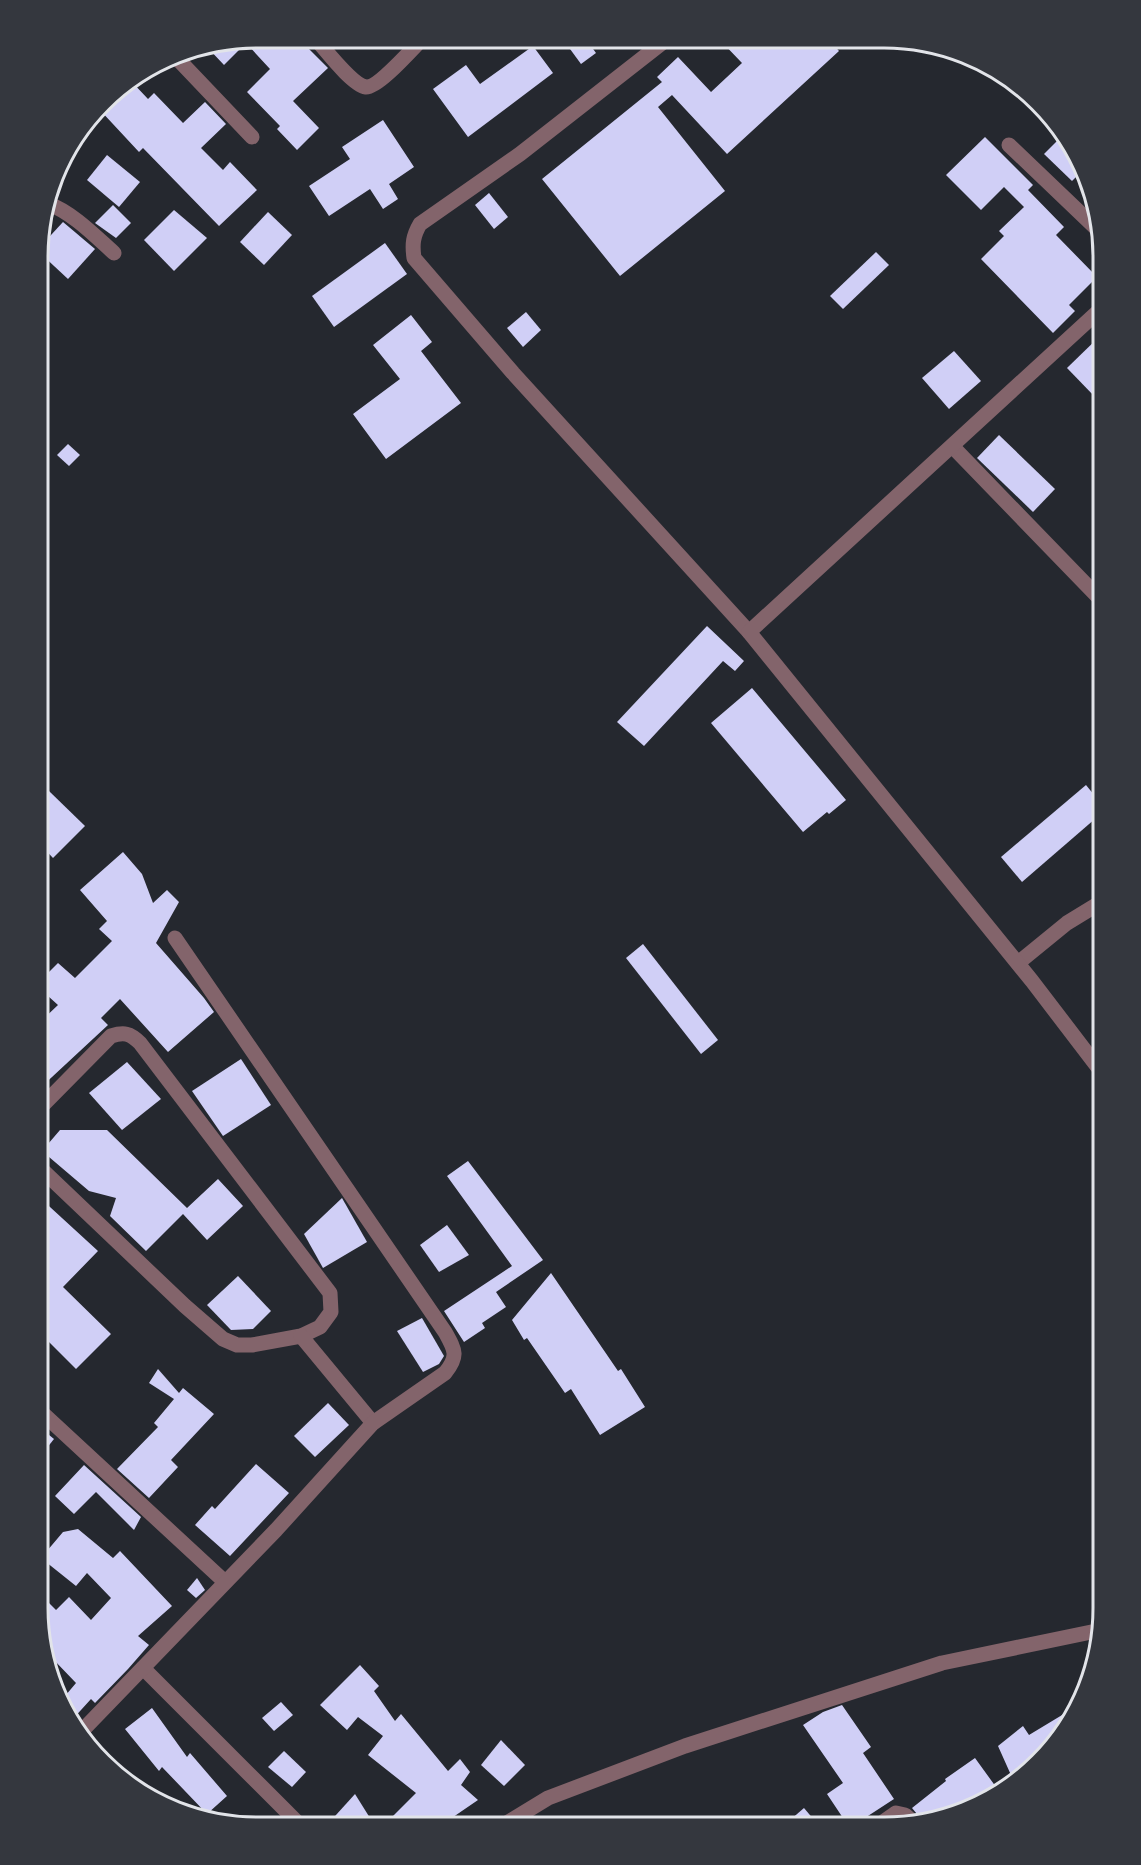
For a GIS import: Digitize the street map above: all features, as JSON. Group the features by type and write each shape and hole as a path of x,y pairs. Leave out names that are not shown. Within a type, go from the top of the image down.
{"street":[{"path":"324,48 356,82 364,87 372,86 381,80 413,48"},
{"path":"655,48 520,154 420,224 412,243 414,258 513,373 749,632 1017,963 1093,1061"},
{"path":"181,63 252,137"},
{"path":"1009,145 1090,222"},
{"path":"54,206 77,220 114,253"},
{"path":"749,632 1093,318"},
{"path":"953,447 1093,592"},
{"path":"1017,963 1067,922 1093,908"},
{"path":"85,1726 225,1582 373,1423 445,1373 453,1363 455,1354 445,1332 175,938"},
{"path":"48,1100 111,1036 121,1032 130,1034 140,1043 330,1293 331,1312 320,1327 301,1336 252,1345 237,1345 224,1339 185,1306 48,1176"},
{"path":"301,1336 373,1423"},
{"path":"48,1417 225,1582"},
{"path":"517,1817 548,1798 685,1746 942,1663 1092,1632"},
{"path":"143,1668 292,1817"},
{"path":"891,1816 896,1813 905,1815"}],"building":[{"path":"251,48 308,48 328,68 293,101 319,128 297,150 277,129 280,126 247,92 270,69"},
{"path":"530,48 534,48 553,73 468,137 433,89 466,65 480,84"},
{"path":"569,48 592,48 596,53 581,64"},
{"path":"728,48 836,48 839,51 727,154 672,95 658,107 725,191 620,276 542,179 662,82 657,77 678,57 711,92 742,63"},
{"path":"240,49 224,65 213,53"},
{"path":"136,87 148,99 154,93 183,123 205,102 226,124 201,148 223,170 230,162 257,190 219,226 143,148 139,152 104,115"},
{"path":"383,120 414,167 389,184 398,199 383,209 370,189 329,216 309,186 350,159 342,147"},
{"path":"985,137 1033,185 1028,190 1064,227 1056,235 1093,273 1093,281 1069,305 1075,311 1053,333 981,259 1004,236 999,231 1024,207 1004,187 981,210 946,175"},
{"path":"1057,141 1077,176 1072,181 1044,154"},
{"path":"107,155 140,182 119,207 87,180"},
{"path":"489,193 508,217 494,229 475,205"},
{"path":"113,205 131,223 116,238 95,223"},
{"path":"174,210 207,238 174,271 144,240"},
{"path":"268,212 292,235 264,265 240,242"},
{"path":"63,222 95,249 68,279 48,260 50,237"},
{"path":"385,243 407,274 334,327 312,296"},
{"path":"876,252 889,265 843,309 830,296"},
{"path":"526,312 541,330 523,347 507,328"},
{"path":"411,315 432,342 421,351 461,403 386,459 353,414 400,379 373,345"},
{"path":"1093,343 1093,395 1067,368"},
{"path":"954,351 981,381 949,409 922,378"},
{"path":"999,435 1055,489 1033,512 977,458"},
{"path":"68,444 80,455 69,466 57,455"},
{"path":"707,626 744,661 735,671 723,661 644,746 617,722"},
{"path":"752,688 846,800 803,832 711,723"},
{"path":"1086,785 1093,794 1093,821 1022,882 1001,857"},
{"path":"48,792 85,826 53,858 48,853"},
{"path":"123,852 142,874 153,903 167,890 179,902 156,943 214,1012 168,1052 120,999 101,1018 108,1025 48,1081 48,1014 58,1005 48,996 48,973 58,963 75,978 112,941 99,929 107,921 80,890"},
{"path":"643,944 718,1040 701,1054 626,958"},
{"path":"241,1059 271,1105 223,1136 192,1091"},
{"path":"127,1062 161,1099 122,1130 89,1093"},
{"path":"60,1130 107,1130 187,1208 218,1179 243,1206 207,1240 183,1214 146,1251 110,1216 116,1198 89,1191 48,1156 48,1144"},
{"path":"468,1161 543,1260 496,1292 506,1307 482,1323 485,1328 464,1342 444,1311 512,1266 447,1176"},
{"path":"342,1198 367,1242 323,1268 304,1234"},
{"path":"48,1205 98,1251 63,1287 111,1334 76,1369 48,1341"},
{"path":"447,1225 469,1255 439,1272 420,1245"},
{"path":"551,1273 618,1371 621,1369 645,1407 600,1435 571,1389 565,1393 527,1338 524,1340 512,1320"},
{"path":"238,1276 271,1311 253,1329 231,1330 207,1305"},
{"path":"422,1318 444,1356 439,1364 423,1372 397,1331"},
{"path":"158,1369 179,1393 183,1388 214,1414 171,1460 178,1467 149,1498 117,1469 158,1427 154,1423 174,1399 149,1383"},
{"path":"328,1403 349,1425 315,1457 294,1436"},
{"path":"48,1434 54,1439 48,1446"},
{"path":"256,1464 289,1493 230,1556 195,1525 212,1506 215,1509"},
{"path":"84,1465 141,1517 134,1530 96,1492 74,1514 55,1496"},
{"path":"78,1529 113,1558 120,1551 172,1606 138,1636 149,1645 128,1669 95,1703 91,1699 77,1714 67,1694 76,1683 55,1661 48,1602 56,1610 69,1597 91,1620 111,1598 87,1573 76,1586 48,1564 48,1550 63,1532"},
{"path":"197,1578 205,1590 196,1598 187,1590"},
{"path":"360,1665 379,1686 374,1691 395,1721 401,1714 448,1771 460,1759 470,1772 461,1785 478,1800 453,1817 392,1817 416,1793 368,1755 383,1736 358,1717 347,1730 320,1705"},
{"path":"281,1702 293,1715 274,1731 262,1718"},
{"path":"842,1705 871,1747 863,1753 894,1799 866,1817 842,1817 827,1794 843,1783 803,1725 823,1712"},
{"path":"152,1708 187,1757 190,1753 227,1796 210,1811 203,1810 162,1767 159,1771 125,1729"},
{"path":"1064,1714 1032,1756 1011,1774 998,1746 1023,1726 1029,1735"},
{"path":"501,1740 525,1765 504,1786 481,1765"},
{"path":"284,1751 306,1772 292,1787 268,1767"},
{"path":"975,1758 994,1785 951,1806 917,1814 912,1808 946,1781 945,1779"},
{"path":"355,1794 369,1817 334,1817"},
{"path":"804,1808 812,1817 794,1817"}]}
